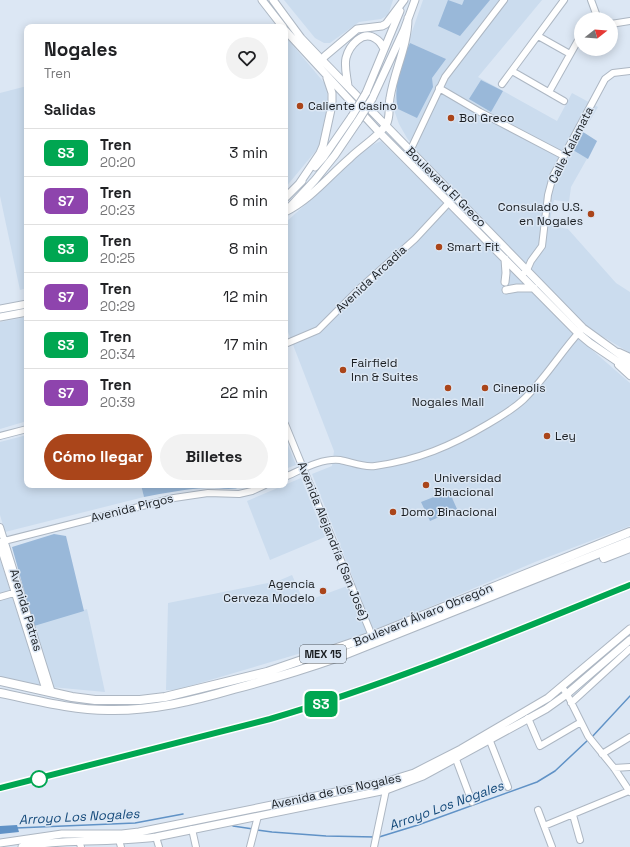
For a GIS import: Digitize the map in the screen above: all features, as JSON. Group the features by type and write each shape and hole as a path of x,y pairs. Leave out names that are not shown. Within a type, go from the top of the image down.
{"highway":[{"name":"Boulevard Álvaro Obregón","path":"0,681 95,700 140,700 164,697 267,672 372,636 630,532"},
{"name":"Boulevard Álvaro Obregón","path":"0,693 64,705 107,710 147,709 170,705 288,675 336,658 630,541"},
{"path":"572,564 590,562 627,549"}],"main road":[{"path":"262,0 281,24"},
{"name":"Boulevard El Greco","path":"273,0 301,38 385,126 525,268 581,330"},
{"path":"321,69 322,60 357,29 382,26 386,24 404,0"},
{"path":"288,209 315,180 335,155 355,118 404,0"},
{"path":"288,195 323,158 372,99 415,0"},
{"path":"288,210 303,202 316,191 348,159 385,126 389,115 390,98 407,34 408,18"},
{"name":"Boulevard El Greco","path":"288,33 379,132 519,274 581,330 630,370"},
{"path":"348,86 345,69 346,57 356,41 370,36 378,40 384,49"},
{"path":"299,184 320,153 323,146 332,105 332,93 326,75"},
{"path":"505,259 505,282"},
{"path":"506,290 517,288 534,288"},
{"path":"0,309 24,305"},
{"path":"0,316 24,312"},
{"name":"Boulevard El Greco","path":"609,352 630,362"},
{"name":"Avenida de los Nogales","path":"22,847 52,842 120,844 258,816 385,786 455,756 488,737 562,687 630,629"},
{"name":"Avenida de los Nogales","path":"488,737 546,709 567,694 630,640"},
{"name":"Avenida de los Nogales","path":"0,843 62,834 122,834 139,832 385,786"}],"street":[{"path":"410,151 440,86 504,0"},
{"path":"502,84 564,0"},
{"path":"591,0 595,12"},
{"path":"618,23 630,21"},
{"path":"538,36 570,54"},
{"path":"549,92 574,47"},
{"path":"512,71 564,101"},
{"name":"Calle Kalamata","path":"519,274 531,262 542,246 549,188 553,176 605,80 613,73 630,71"},
{"path":"440,86 480,112 564,156"},
{"name":"Avenida Arcadia","path":"288,343 318,330 359,289 415,239 455,196"},
{"path":"288,476 325,461 334,460 374,466 405,461 440,450 453,444 502,415 523,400 549,371 581,330"},
{"path":"609,352 630,356"},
{"path":"609,352 630,376"},
{"path":"0,436 24,430"},
{"name":"Avenida Alejandría (San José)","path":"288,432 372,636"},
{"name":"Avenida Pirgos","path":"2,541 174,498 208,493 239,494 257,488"},
{"name":"Avenida Patras","path":"0,527 2,541 49,692"},
{"name":"Avenida Patras","path":"0,546 17,591"},
{"path":"0,597 17,591"},
{"path":"571,702 630,649"},
{"path":"544,826 630,792 614,768 588,736 562,687"},
{"path":"528,718 540,746 581,722"},
{"path":"488,737 508,787"},
{"path":"602,754 630,737"},
{"path":"455,756 472,802"},
{"path":"614,768 630,767"},
{"path":"374,847 385,786"},
{"path":"538,810 552,847"},
{"path":"573,815 580,840"},
{"path":"251,845 258,816"},
{"path":"192,829 196,847"},
{"path":"156,837 159,847"}],"shaded area":[{"path":"284,0 393,0 388,15 381,19 359,22 330,43 324,43 315,38"},
{"path":"423,0 542,0 478,77 557,121 572,93 598,107 583,132 597,141 571,187 569,202 554,200 549,225 568,229 616,283 630,292 630,353 590,329 582,322 416,150 407,138 399,124 393,107 407,46"},
{"path":"448,0 462,5 464,0 490,0 460,36 438,26"},
{"path":"288,40 326,85 328,102 319,147 288,184"},
{"path":"410,43 446,59 432,78 433,87 417,118 398,109 396,92 400,67"},
{"path":"481,80 503,91 491,112 469,99"},
{"path":"24,87 24,289 20,290 0,196 0,93"},
{"path":"583,132 597,141 588,159 573,150"},
{"path":"381,141 584,343 630,383 630,526 535,562 366,634 176,690 166,690 168,603 278,581 292,575 304,602 355,583 312,474 332,466 334,451 288,332 288,220 368,147"},
{"path":"24,318 24,422 0,429 0,322"},
{"path":"24,436 24,488 142,488 144,497 5,532 0,515 0,442"},
{"path":"288,445 296,465 288,468"},
{"path":"301,478 325,537 270,560 247,501 278,488 288,488 288,484"},
{"path":"142,488 211,488 175,491 144,497"},
{"path":"211,488 238,488 229,489"},
{"path":"449,491 457,509 430,521 421,502"},
{"path":"54,534 66,536 84,611 34,626 12,547"},
{"path":"0,559 22,628 87,609 105,692 40,686 0,677"},
{"name":"Arroyo Los Nogales","path":"17,825 19,832 0,834 0,826"}],"waterway":[{"name":"Arroyo Los Nogales","path":"591,738 630,696"},
{"name":"Arroyo Los Nogales","path":"379,837 418,825 537,782 555,771 588,740"},
{"name":"Arroyo Los Nogales","path":"16,828 135,823 183,814"},
{"name":"Arroyo Los Nogales","path":"233,826 253,829"},
{"name":"Arroyo Los Nogales","path":"257,830 326,836 375,837"}],"railway":[{"path":"0,789 270,719 349,695 497,639 630,585"}],"train":[{"name":"S3","path":"0,788 306,709 412,672 630,585"}],"place":[{"name":"Caliente Casino","path":"300,106"},
{"name":"Bol Greco","path":"451,118"},
{"name":"Consulado U.S. en Nogales","path":"591,214"},
{"name":"Smart Fit","path":"439,247"},
{"name":"Fairfield Inn & Suites","path":"343,370"},
{"name":"Nogales Mall","path":"448,388"},
{"name":"Cinepolis","path":"485,388"},
{"name":"Ley","path":"547,436"},
{"name":"Universidad Binacional","path":"426,485"},
{"name":"Domo Binacional","path":"393,512"},
{"name":"Agencia Cerveza Modelo","path":"323,591"}]}
